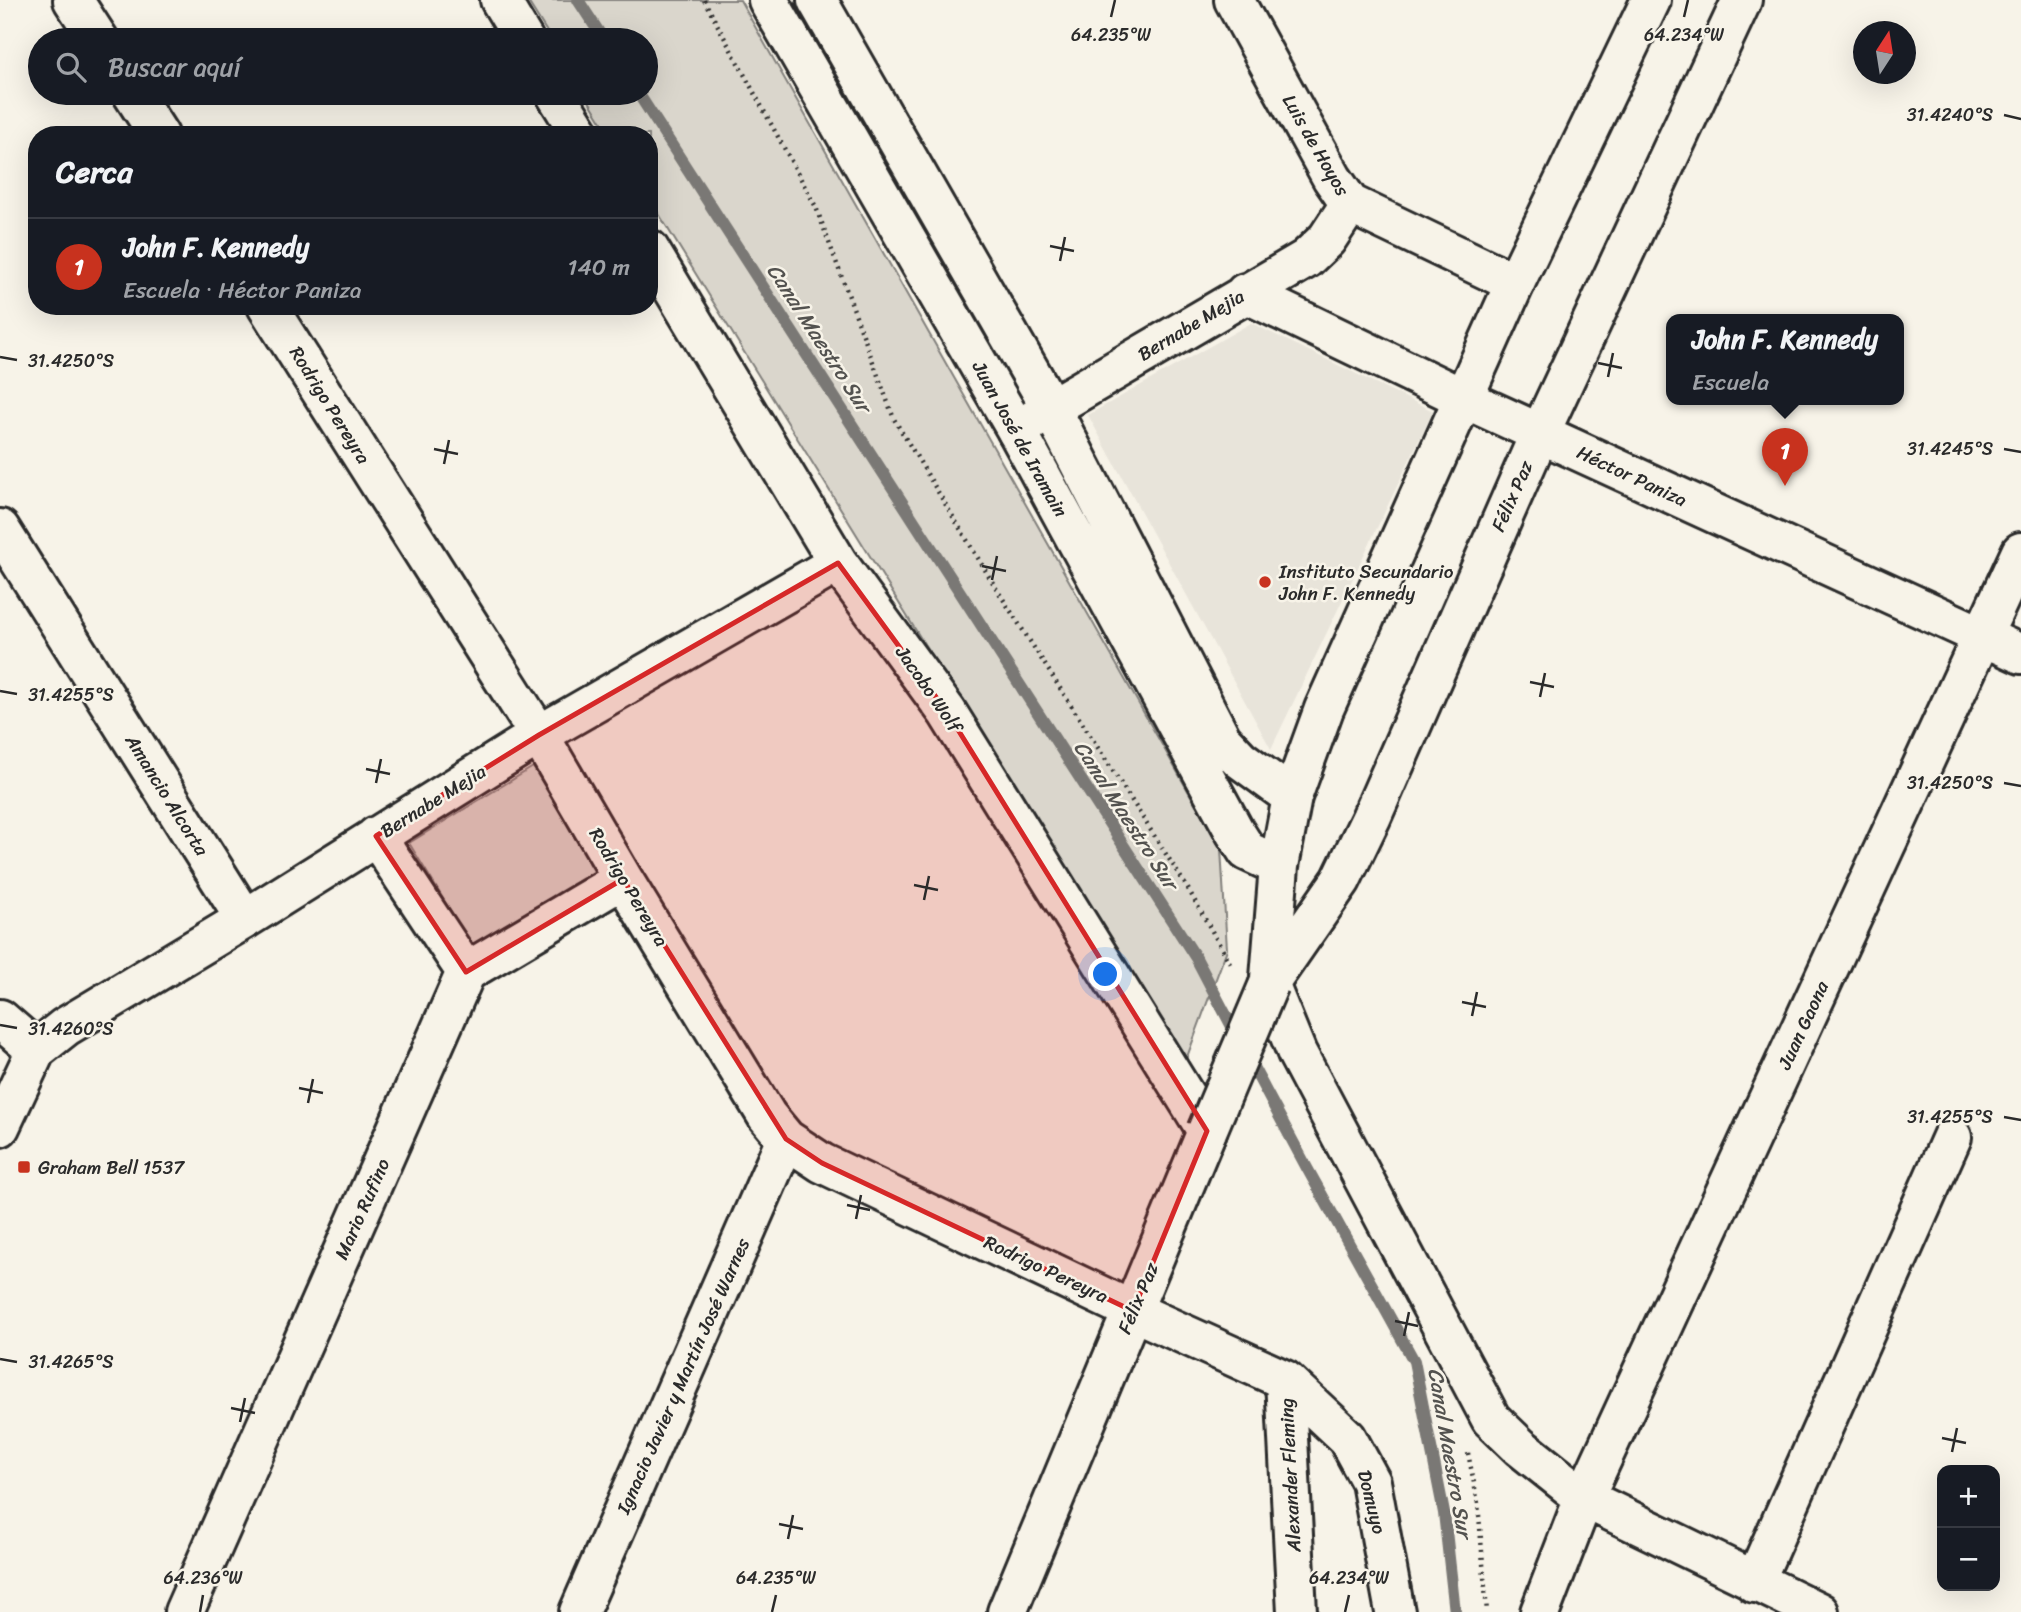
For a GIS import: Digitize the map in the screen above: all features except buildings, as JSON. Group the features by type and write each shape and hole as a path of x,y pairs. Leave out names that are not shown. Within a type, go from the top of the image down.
{"street":[{"path":"73,0 91,28"},
{"path":"500,0 517,28"},
{"name":"Juan José de Iramain","path":"768,0 1017,431 1235,832 1248,851 1279,866"},
{"name":"Juan José de Iramain","path":"817,0 1051,408 1222,740 1240,759 1292,797"},
{"name":"Luis de Hoyos","path":"1234,0 1332,178 1350,204 1516,283"},
{"name":"Félix Paz","path":"1269,984 1279,866 1292,797 1324,709 1516,283 1651,0"},
{"name":"Félix Paz","path":"1007,1612 1269,984 1340,880 1371,818 1540,433 1742,0"},
{"path":"140,105 153,126"},
{"path":"562,105 575,126"},
{"name":"Bernabe Mejia","path":"1017,431 1051,408 1306,259 1327,239 1350,204"},
{"name":"Jacobo Wolf","path":"658,264 838,563 947,712 1208,1131"},
{"name":"Héctor Paniza","path":"1245,293 1463,398 2021,654"},
{"name":"Rodrigo Pereyra","path":"273,315 539,735 767,1116 786,1139 822,1163 1285,1380"},
{"name":"Amancio Alcorta","path":"0,530 245,919"},
{"name":"Juan Gaona","path":"1540,1612 1584,1498 2021,552"},
{"name":"Bernabe Mejia","path":"36,1050 65,1027 245,919 539,735 838,563"},
{"path":"376,836 467,972 623,879"},
{"name":"Mario Rufino","path":"184,1612 467,972"},
{"path":"1269,984 1297,1053 1491,1419 1520,1447 1584,1498 1754,1583 1819,1612"},
{"path":"0,1019 36,1050 0,1127"},
{"path":"1754,1583 1952,1137"},
{"name":"Ignacio Javier y Martín José Warnes","path":"579,1612 786,1139"},
{"name":"Alexander Fleming","path":"1285,1380 1297,1612"},
{"name":"Domuyo","path":"1285,1380 1347,1438 1363,1463 1371,1482 1395,1612"}],"path":[{"path":"704,0 816,207 894,419 996,588 1187,887 1234,969"},
{"path":"1466,1441 1478,1503 1487,1612"}],"highlighted area":[{"path":"838,563 947,712 1207,1131 1133,1311 822,1163 786,1139 623,879 466,972 376,836 539,735"}],"shaded area":[{"path":"527,0 740,0 1221,849 1227,949 1184,1065 658,213 658,126 604,126 591,105 658,105 658,28 544,28"},
{"name":"Instituto Secundario John F. Kennedy","path":"1251,323 1433,411 1271,749 1088,415"},
{"path":"533,767 600,876 475,951 409,843"}],"waterway":[{"name":"Canal Maestro Sur","path":"578,0 596,28"},
{"name":"Canal Maestro Sur","path":"646,105 1196,958 1238,1038"},
{"name":"Canal Maestro Sur","path":"1246,1054 1414,1361 1444,1513 1455,1612"}],"place":[{"name":"John F. Kennedy","path":"1785,486"},
{"name":"Instituto Secundario John F. Kennedy","path":"1265,582"},
{"name":"Graham Bell 1537","path":"24,1167"}]}
